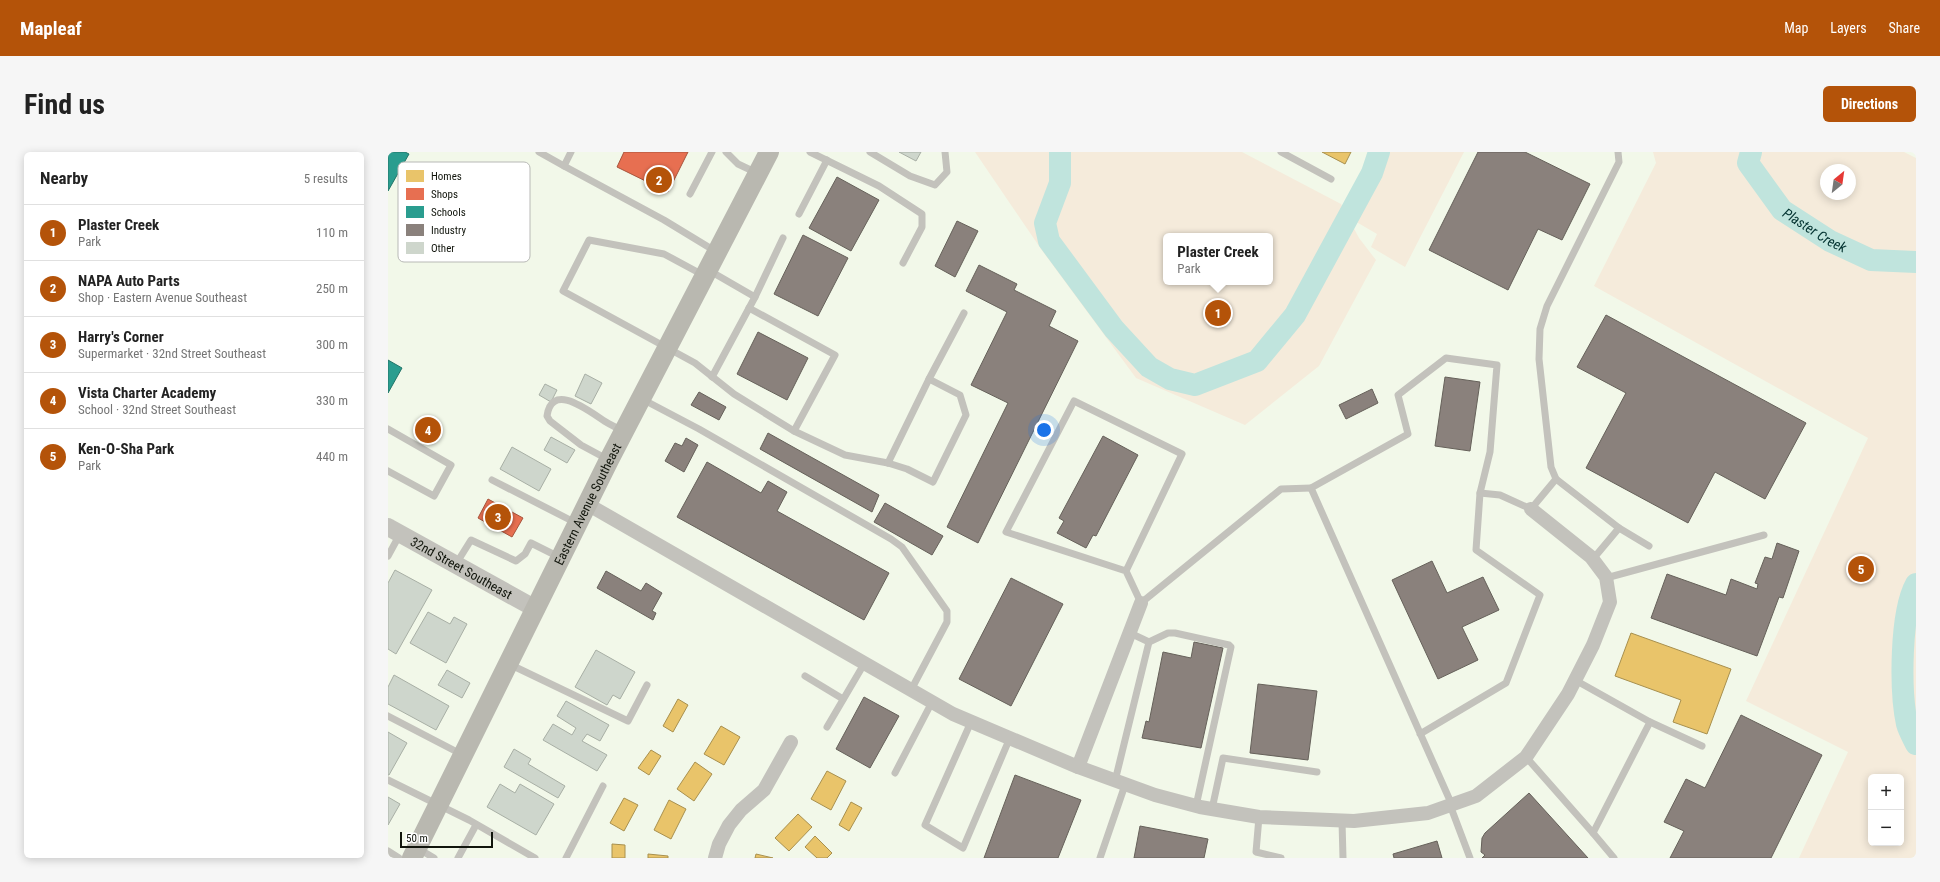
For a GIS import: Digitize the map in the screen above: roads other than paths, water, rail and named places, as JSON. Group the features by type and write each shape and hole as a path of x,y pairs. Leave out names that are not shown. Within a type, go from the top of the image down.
{"main road":[{"name":"Eastern Avenue Southeast","path":"414,853 609,460 668,349 768,152"}],"street":[{"path":"587,504 864,664 970,722 1009,740 1155,796 1196,806 1259,817 1342,821 1428,813 1476,796 1526,757 1575,680 1594,645 1610,602 1606,578 1593,559 1531,509"},
{"name":"32nd Street Southeast","path":"394,530 536,609"},
{"path":"1078,767 1142,603"},
{"path":"715,858 719,844 729,825 741,810 764,790 791,742"}],"lane":[{"path":"539,152 664,220 699,243 716,252"},
{"path":"564,166 571,152"},
{"path":"690,194 712,152"},
{"path":"726,152 738,164 757,174"},
{"path":"810,152 879,186 922,214 922,227 903,263"},
{"path":"870,152 910,176 934,185 947,172 945,152"},
{"path":"1281,152 1330,180"},
{"path":"1618,152 1619,162 1547,306 1540,328 1539,359 1551,468 1556,479 1619,528 1649,546"},
{"path":"799,214 827,160"},
{"path":"712,377 755,297 783,238"},
{"path":"755,297 664,254 589,240 563,291 695,363 734,394 794,431 845,454 907,468 933,482 966,415 960,395 929,379"},
{"path":"749,308 835,355 794,431"},
{"path":"888,463 929,379 964,313"},
{"path":"1126,571 1182,454 1074,401 1006,532 1126,571 1142,603 1281,489 1311,488 1408,434 1398,395 1446,358 1497,365 1490,452 1480,493 1476,550 1540,595 1506,683 1420,734"},
{"path":"642,398 706,432 891,539 902,547 947,611 948,622 911,690"},
{"path":"609,460 581,446 550,421 546,416 547,411 555,401 560,399 572,401 624,432"},
{"path":"388,429 451,465 434,496 388,471"},
{"path":"1480,493 1500,495 1531,509 1556,479"},
{"path":"492,480 578,524"},
{"path":"1311,488 1451,805 1470,858"},
{"path":"1593,559 1619,528"},
{"path":"388,556 394,530"},
{"path":"1606,578 1764,535"},
{"path":"456,564 471,540 516,561 521,558 531,543 560,558"},
{"path":"1130,634 1149,642 1168,633 1176,633 1229,645 1231,647 1196,806"},
{"path":"1100,858 1120,783 1149,642"},
{"path":"509,664 628,722 647,685"},
{"path":"827,727 864,664"},
{"path":"805,676 843,699"},
{"path":"1575,680 1650,722 1702,746"},
{"path":"895,773 932,702"},
{"path":"388,716 463,755"},
{"path":"970,722 925,826 963,848 1009,740"},
{"path":"1593,833 1650,722"},
{"path":"1526,757 1614,858"},
{"path":"1212,809 1223,758 1317,772"},
{"path":"388,780 476,825 535,858"},
{"path":"566,858 603,786"},
{"path":"1259,817 1256,852 1281,858"},
{"path":"1342,821 1344,858"},
{"path":"458,858 476,825"},
{"path":"388,851 399,858"},
{"path":"414,853 434,858"}],"waterway":[{"name":"Plaster Creek","path":"1060,152 1060,183 1045,223 1049,241 1114,329 1149,367 1170,379 1195,385 1257,361 1295,315 1372,173 1379,152"},
{"name":"Plaster Creek","path":"1751,152 1748,163 1782,210 1830,241 1871,260 1916,262"},
{"name":"Plaster Creek","path":"1916,584 1907,613 1903,652 1903,692 1905,710 1907,724 1916,744"}],"place":[{"name":"NAPA Auto Parts","path":"659,180"},
{"name":"Plaster Creek","path":"1218,313"},
{"name":"Vista Charter Academy","path":"428,430"},
{"name":"Harry's Corner","path":"498,517"},
{"name":"Ken-O-Sha Park","path":"1861,569"}]}
